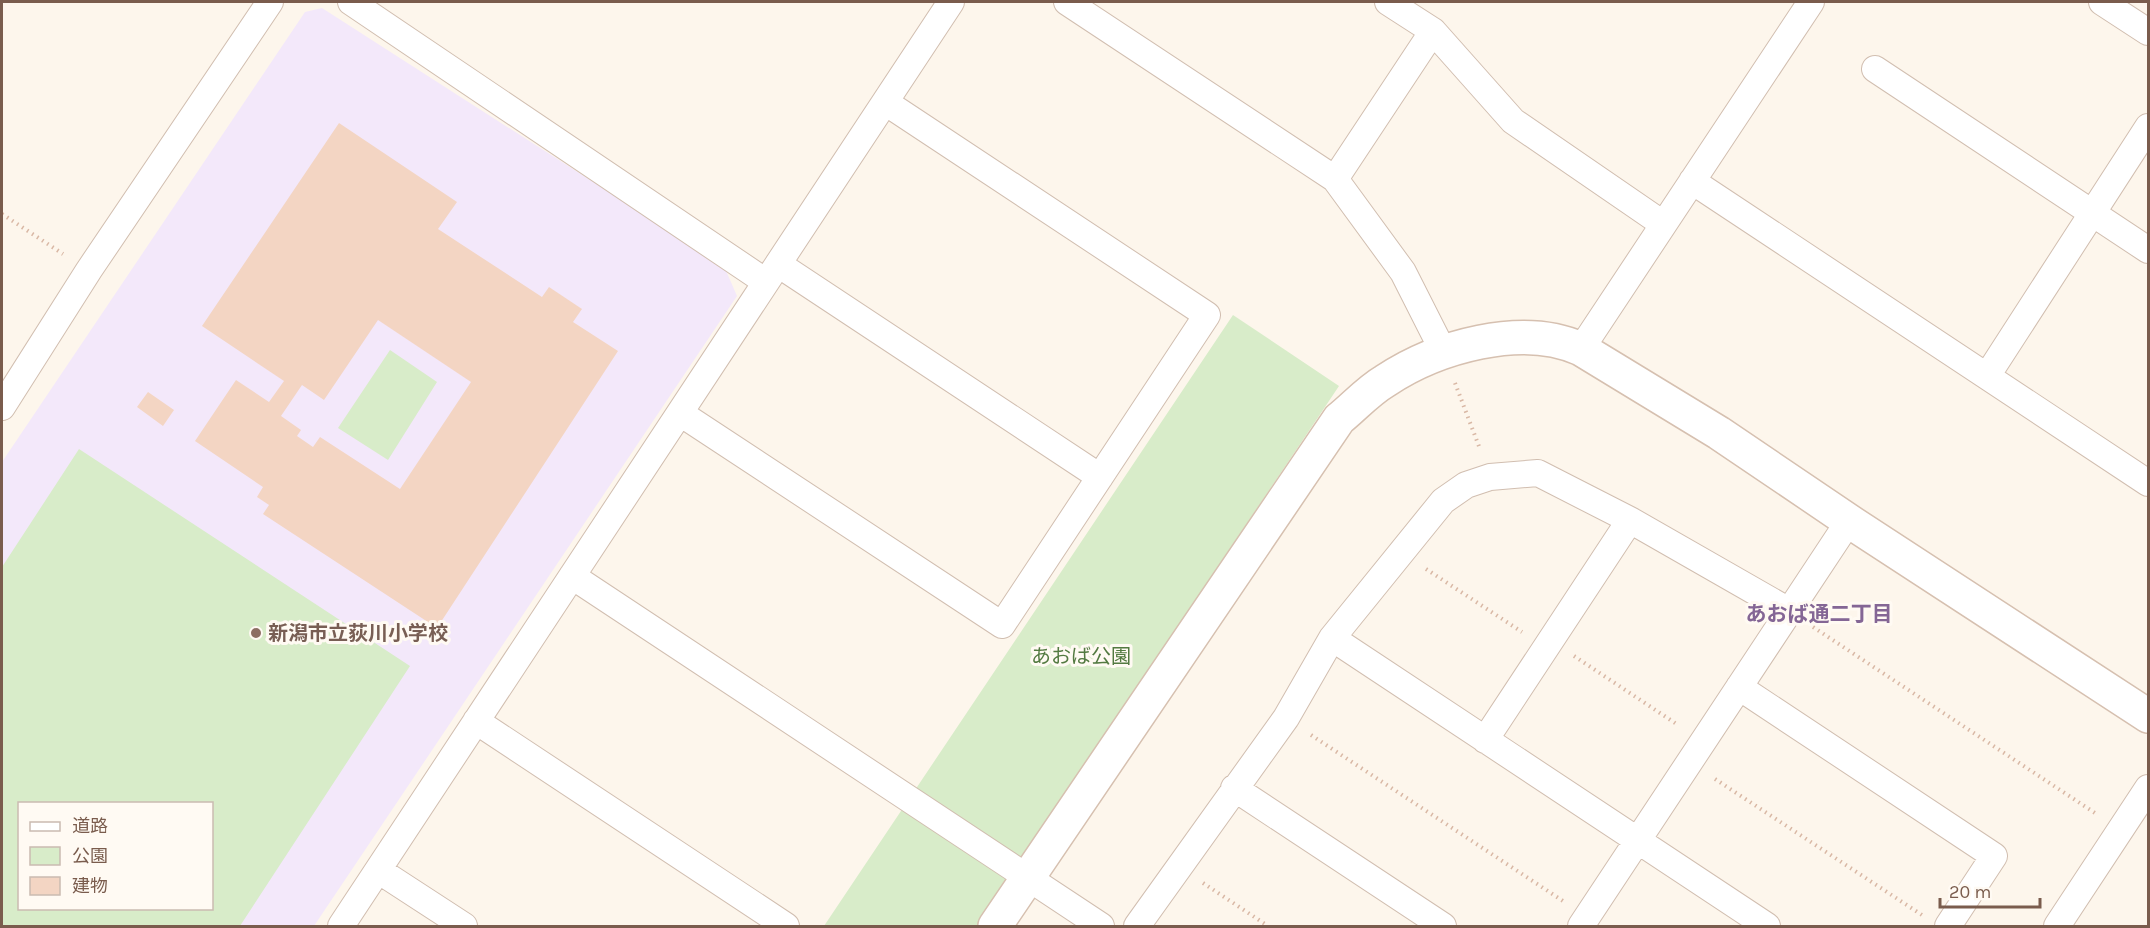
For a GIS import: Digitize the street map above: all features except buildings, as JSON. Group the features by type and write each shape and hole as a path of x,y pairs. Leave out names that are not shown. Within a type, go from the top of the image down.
{"street":[{"path":"2,406 89,270 270,2"},
{"path":"351,2 772,273 1100,477"},
{"path":"340,927 951,2"},
{"path":"1067,2 1335,180 1403,272 1443,351"},
{"path":"1388,2 1433,31 1513,122 1664,224"},
{"path":"1581,349 1811,2"},
{"path":"2102,2 2148,32"},
{"path":"1335,180 1433,31"},
{"path":"1875,69 2148,250"},
{"path":"680,412 1002,625 1100,477 1207,315 885,102"},
{"path":"1988,376 2148,127"},
{"path":"1692,181 2148,483"},
{"path":"995,927 1339,419 1383,382 1443,351 1495,340 1534,338 1569,344 1581,349 1719,433 1849,521 2148,716"},
{"path":"1137,927 1286,718 1332,638 1443,501 1466,485 1490,477 1538,473 1630,520 1789,611"},
{"path":"1485,740 1630,520"},
{"path":"1584,922 1849,521"},
{"path":"572,576 1101,927"},
{"path":"1332,638 1767,927"},
{"path":"1739,687 1994,856 1938,923"},
{"path":"476,721 786,927"},
{"path":"1234,788 1443,927"},
{"path":"2057,927 2148,788"},
{"path":"378,870 464,927"}],"path":[{"path":"2,214 89,270"},
{"path":"1443,351 1490,477"},
{"path":"1400,552 1548,645 1938,923"},
{"path":"1789,611 2120,830"},
{"path":"1286,718 1584,922"},
{"path":"1180,868 1268,927"}],"shaded area":[{"name":"新潟市立荻川小学校","path":"322,8 724,266 737,296 314,926 2,926 2,462 305,12"}],"green space":[{"name":"あおば公園","path":"1233,315 1339,386 977,926 824,926"},
{"path":"390,350 437,382 388,460 338,428"},
{"path":"79,449 410,666 240,926 2,926 2,567"}],"place":[{"name":"新潟市立荻川小学校","path":"256,633"}],"district":[{"name":"あおば通二丁目","path":"1819,614"}]}
